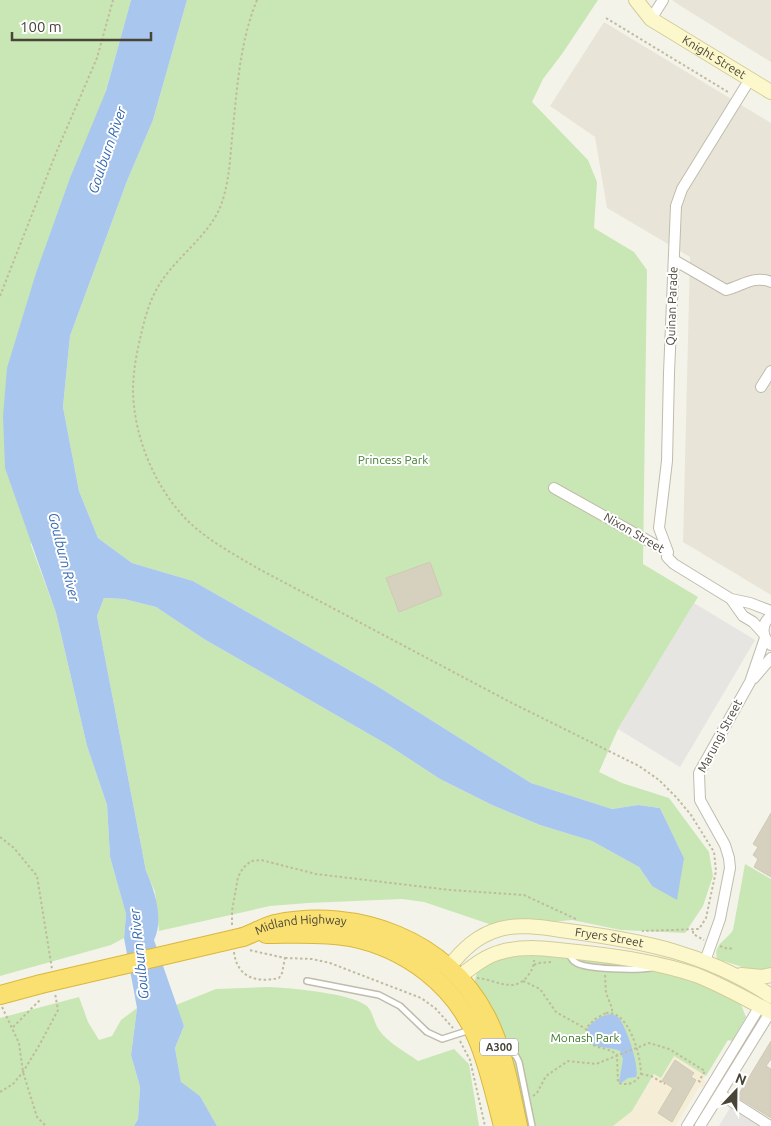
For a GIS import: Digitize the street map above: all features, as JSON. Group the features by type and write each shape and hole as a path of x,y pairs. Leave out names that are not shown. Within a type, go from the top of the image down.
{"highway":[{"name":"Midland Highway","path":"239,939 273,925 289,922 316,920 346,921 384,929 426,950 454,972 483,1010 498,1043 518,1126"},
{"name":"Midland Highway","path":"239,939 265,934 317,934 358,939 393,951 423,970 440,983 463,1012 473,1029 484,1056 503,1126"},
{"name":"A300","path":"0,995 47,986 239,939"},
{"path":"440,983 454,972"}],"street":[{"path":"636,0 653,21 663,0"},
{"name":"Knight Street","path":"653,21 771,92"},
{"name":"Quinan Parade","path":"668,552 659,528 667,461 676,206 678,198 750,79"},
{"path":"674,260 726,290 753,279 771,282"},
{"path":"761,388 771,371"},
{"name":"Nixon Street","path":"554,488 668,552 667,557 674,564 731,599 771,611"},
{"name":"Nixon Street","path":"731,599 743,616 753,622 766,639"},
{"name":"Marungi Street","path":"705,961 720,919 730,868 725,845 700,800 699,772 750,682 766,639 764,623 771,616"},
{"name":"Marungi Street","path":"750,682 771,658"},
{"name":"Fryers Street","path":"454,972 462,950 476,940 501,928 517,926 547,928 643,942 705,961 733,974 769,1003"},
{"name":"Fryers Street","path":"454,972 501,952 527,948 567,951 620,957 664,966 698,976 769,1003"},
{"path":"698,976 705,961"},
{"path":"733,974 762,977 771,975"},
{"path":"687,1126 725,1063 769,1003"},
{"path":"700,1126 735,1069 769,1003"},
{"path":"725,1063 735,1069"},
{"path":"720,1094 770,1126"}],"lane":[{"path":"567,951 574,962 578,964 634,970 664,966"},
{"path":"307,981 379,995 400,1006 427,1032 442,1039 473,1029"},
{"path":"498,1043 516,1056 519,1062 532,1126"},
{"path":"701,1103 711,1108"}],"path":[{"path":"0,296 56,153 97,58 113,0"},
{"path":"257,0 243,43 228,181 221,205 209,226 162,280 148,308 142,330 133,392 137,426 147,458 165,492 176,507 196,529 225,548 257,568 510,702 638,766 668,788 691,815 714,852 716,872 708,909 703,925 699,929 638,931"},
{"path":"606,18 728,92"},
{"path":"0,837 14,848 36,876 47,986 58,1010 23,1072 13,1084 0,1092"},
{"path":"239,939 285,958 279,978 259,980 250,977 239,968 234,956 239,939 232,911 238,877 243,868 251,861 262,860 316,874 450,890 524,895 579,921"},
{"path":"477,978 489,979 501,984 514,986 523,981 530,973 534,964"},
{"path":"605,968 606,993 612,1013"},
{"path":"523,981 540,989 556,1012 586,1029"},
{"path":"12,1027 47,986"},
{"path":"0,1003 19,1043 23,1072 37,1118 46,1126"},
{"path":"612,1013 624,1021 636,1047 641,1074 637,1081 624,1084 618,1083 618,1055 591,1045 586,1039 586,1029 600,1015 612,1013"},
{"path":"526,1097 536,1095 546,1076 568,1061 591,1064 649,1043 669,1048 705,1071 699,1081 710,1088"},
{"path":"470,1060 485,1126"},
{"path":"641,1074 650,1076 665,1084"}],"shaded area":[{"path":"672,0 771,0 771,62 679,5"},
{"path":"604,22 771,123 771,595 683,542 690,257 607,208 595,137 550,106"},
{"path":"694,603 755,640 680,767 618,729"},
{"path":"674,1056 706,1076 703,1080 706,1082 703,1088 700,1086 675,1126 613,1126 632,1111 655,1074 661,1078"},
{"path":"731,1106 764,1126 719,1126"}],"green space":[{"path":"0,0 131,0 106,91 31,545 56,613 87,746 107,805 110,857 126,914 124,938 111,945 0,976"},
{"name":"Princess Park","path":"187,0 598,0 543,79 532,102 588,160 597,182 594,228 634,252 647,270 643,564 698,597 618,729 599,772 622,783 669,798 709,852 713,876 703,906 685,933 621,930 572,920 498,927 424,902 402,899 270,906 159,931 155,892 146,871 97,616 104,598 124,599 156,607 204,639 388,745 440,779 492,805 540,825 592,841 639,867 652,886 684,858 660,808 638,805 612,809 531,783 377,686 193,581 132,563 98,538 79,491 63,407 70,336 127,181 153,120"},
{"path":"745,864 771,879 771,969 752,970 717,959 718,946 733,930"},
{"name":"Monash Park","path":"539,953 627,965 687,979 740,1002 746,1017 732,1041 728,1040 706,1076 674,1056 661,1078 654,1074 632,1111 613,1126 524,1126 475,984 477,974 489,962 509,956"},
{"path":"269,987 320,992 359,1001 369,1008 377,1027 383,1035 418,1061 454,1049 469,1064 479,1126 217,1126 200,1096 181,1083 175,1048 184,1026 176,1005 216,989"},
{"path":"79,997 88,1022 99,1040 112,1036 121,1020 137,1008 131,1055 140,1087 138,1119 134,1126 0,1126 0,1018"}],"water":[{"name":"Goulburn River","path":"131,0 187,0 153,120 127,181 70,336 63,407 79,491 98,538 132,563 193,581 377,686 531,783 612,809 638,805 660,808 684,858 677,900 652,886 639,867 592,841 540,825 492,805 440,779 388,745 204,639 156,607 124,599 104,598 97,616 146,871 157,906 158,924 154,940 184,1026 175,1048 181,1082 200,1096 217,1126 134,1126 138,1119 140,1087 131,1055 137,1008 124,938 126,914 110,857 107,805 87,746 56,613 5,468 3,416 7,368 36,273 70,178 106,91"},
{"path":"611,1014 618,1017 625,1028 632,1046 636,1065 636,1077 628,1078 621,1083 619,1082 623,1059 620,1051 591,1044 587,1036 588,1028 592,1023 602,1016"}],"building":[{"path":"430,562 442,595 399,612 386,578"},
{"path":"771,813 771,877 754,867 758,859 753,855 758,847 753,844"},
{"path":"771,1041 771,1059 766,1066 771,1069 771,1118 737,1097"},
{"path":"675,1060 694,1073 691,1077 696,1080 672,1122 658,1113 673,1088 662,1081"}]}
